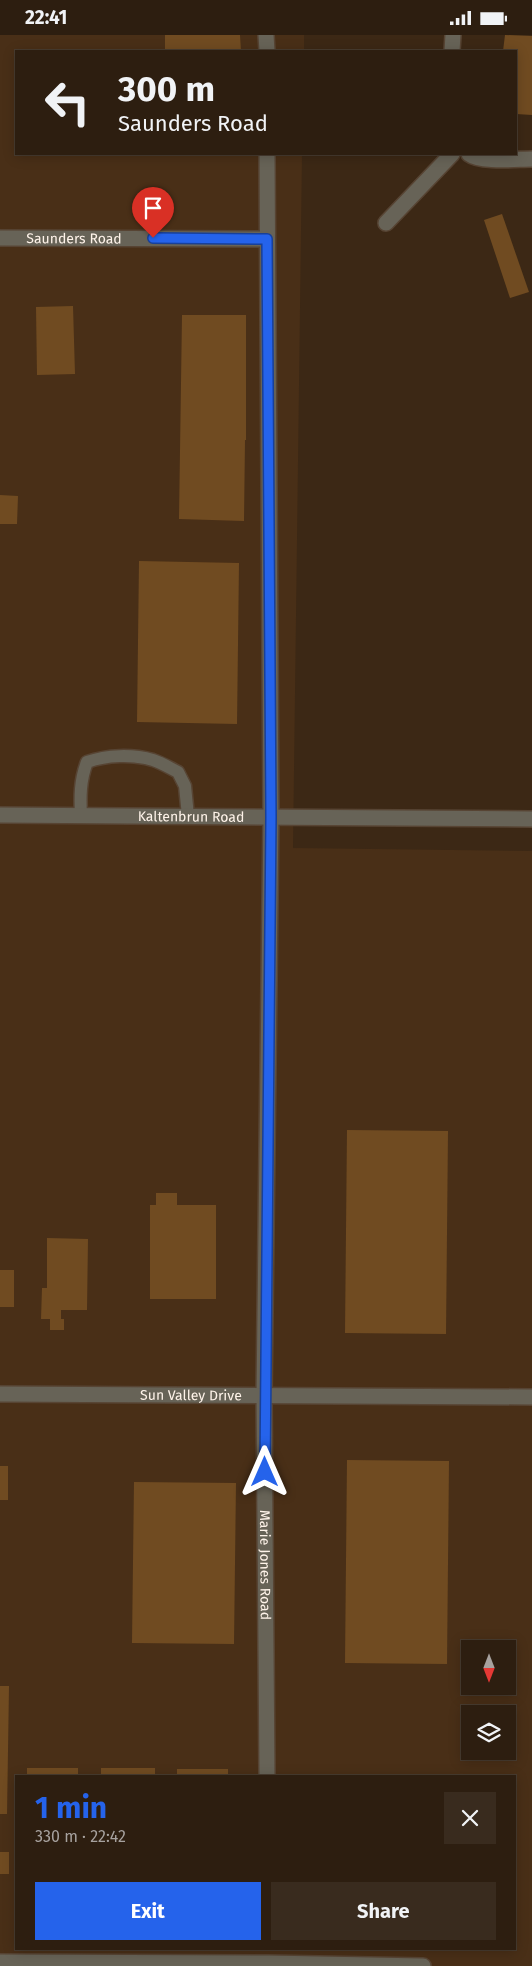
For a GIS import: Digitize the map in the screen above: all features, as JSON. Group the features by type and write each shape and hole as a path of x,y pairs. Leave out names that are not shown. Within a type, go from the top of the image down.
{"street":[{"path":"266,35 266,50"},
{"path":"452,50 453,35"},
{"name":"Marie Jones Road","path":"267,155 271,817 264,1396 267,1775"},
{"path":"386,223 451,155"},
{"path":"470,155 489,159 532,159"},
{"name":"Saunders Road","path":"0,238 267,239"},
{"name":"Kaltenbrun Road","path":"0,815 532,819"},
{"name":"Sun Valley Drive","path":"0,1394 532,1397"},
{"path":"0,1962 269,1959 423,1966"}],"lane":[{"path":"81,816 80,792 82,773 87,762 101,757 119,756 152,760 178,772 185,786 188,816"}],"shaded area":[{"path":"0,35 304,35 304,50 15,50 15,155 302,155 293,848 532,851 532,1966 0,1966"}],"building":[{"path":"165,35 240,35 241,50 165,50"},
{"path":"505,35 532,36 532,115 517,114 517,50 503,50"},
{"path":"502,214 529,292 510,298 484,220"},
{"path":"73,306 75,374 37,375 36,307"},
{"path":"182,315 246,315 244,521 179,519"},
{"path":"0,495 18,496 17,524 0,524"},
{"path":"139,561 239,563 237,724 137,722"},
{"path":"347,1130 448,1131 446,1334 345,1333"},
{"path":"156,1193 177,1193 177,1205 216,1205 216,1299 150,1299 150,1205 156,1205"},
{"path":"47,1238 88,1239 87,1310 61,1310 61,1319 64,1319 64,1330 50,1330 50,1319 41,1319 42,1288 47,1288"},
{"path":"0,1270 14,1270 14,1307 0,1307"},
{"path":"347,1460 449,1461 447,1664 345,1663"},
{"path":"0,1466 8,1466 8,1500 0,1500"},
{"path":"134,1482 236,1483 234,1644 132,1643"},
{"path":"0,1686 9,1686 7,1814 0,1814"},
{"path":"27,1768 78,1768 78,1775 27,1775"},
{"path":"101,1768 155,1768 155,1775 101,1775"},
{"path":"177,1769 228,1769 228,1775 177,1775"},
{"path":"0,1852 9,1852 9,1874 0,1874"}],"route":[{"path":"153,238 267,239 271,817 264,1396 265,1472"}]}
